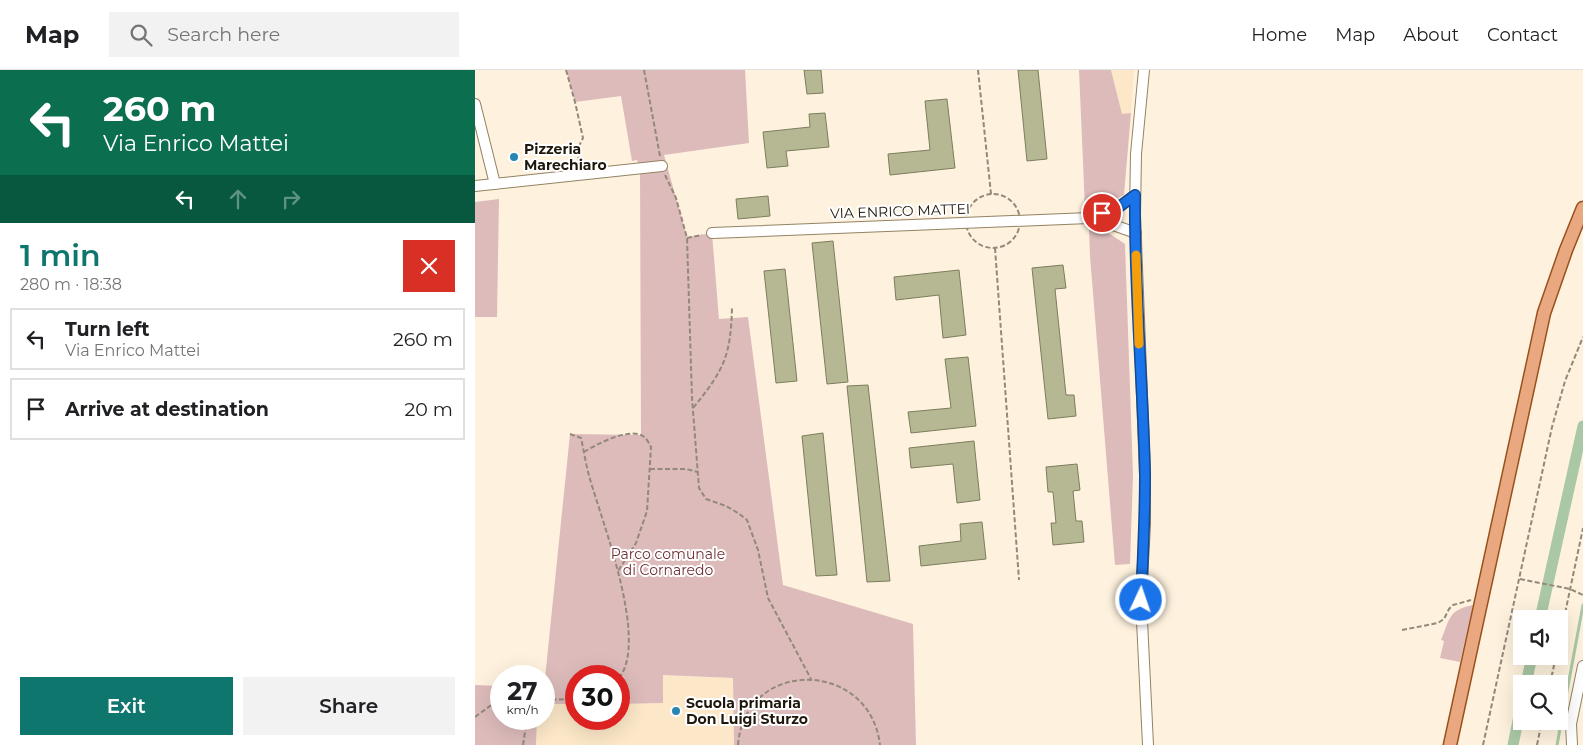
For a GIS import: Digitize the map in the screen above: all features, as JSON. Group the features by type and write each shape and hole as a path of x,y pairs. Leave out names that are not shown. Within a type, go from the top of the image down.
{"main road":[{"path":"1450,745 1544,313 1583,208"}],"street":[{"path":"1144,70 1136,154 1135,233 1145,474 1145,524 1141,600 1148,745"},
{"path":"475,104 495,184"},
{"path":"475,186 662,166"},
{"name":"VIA ENRICO MATTEI","path":"1089,218 1119,207 1135,195"},
{"name":"VIA ENRICO MATTEI","path":"712,233 1089,218 1116,225 1135,233"},
{"path":"1572,745 1571,724 1583,666"}],"path":[{"path":"566,70 583,138 577,148 582,175"},
{"path":"644,70 662,166 676,198 687,238 693,408 699,488 706,499 738,512 747,520 758,550 769,598 811,679"},
{"path":"979,70 991,194"},
{"path":"687,238 712,233"},
{"path":"995,248 1019,580"},
{"path":"693,408 711,386 728,353 732,306"},
{"path":"1483,745 1552,427 1565,381 1583,337"},
{"path":"570,434 581,438 589,477 618,571 629,643 628,660 626,665"},
{"path":"584,452 612,438 633,434 641,435 651,447 645,519 636,542 618,571"},
{"path":"650,468 698,472"},
{"path":"1566,610 1583,528"},
{"path":"1520,579 1570,589 1583,595"},
{"path":"1402,630 1438,623 1444,619 1453,605 1483,598"},
{"path":"738,745 743,720 753,705 765,693 777,685 790,681 811,679 836,684 853,694 873,720 879,735 880,745"},
{"path":"475,717 490,706"},
{"path":"523,745 525,730"},
{"path":"1537,745 1540,730"}],"shaded area":[{"path":"1111,70 1134,70 1131,113 1122,114"},
{"name":"Scuola primaria Don Luigi Sturzo","path":"663,675 733,678 734,745 536,745 537,730 555,730 555,704 565,704 565,730 630,730 630,704 663,703"}],"green space":[{"name":"Parco comunale di Cornaredo","path":"566,70 745,70 749,143 664,155 687,237 712,233 719,319 748,317 783,585 913,624 916,745 734,745 733,678 663,675 663,703 630,704 630,665 565,665 565,704 555,704 555,665 546,665 570,434 641,435 640,169 637,160 632,161 621,96 575,102"},
{"path":"1079,70 1111,70 1122,114 1131,113 1124,195 1110,202 1085,209"},
{"path":"499,199 497,317 475,317 475,202"},
{"path":"1089,229 1110,234 1125,244 1133,475 1130,564 1115,565"},
{"path":"1473,605 1460,662 1440,658 1444,641 1441,640 1451,616 1465,607"},
{"path":"475,685 490,686 490,730 537,730 536,745 475,745"}],"building":[{"path":"804,70 821,70 823,93 807,94"},
{"path":"1018,70 1038,70 1047,159 1027,161"},
{"path":"947,99 955,168 890,175 888,154 930,150 925,101"},
{"path":"825,113 829,147 786,151 788,166 767,168 763,132 810,127 809,114"},
{"path":"768,196 770,216 738,219 736,199"},
{"path":"833,241 848,382 827,384 812,243"},
{"path":"1063,265 1066,288 1055,289 1066,395 1074,395 1076,416 1048,419 1032,268"},
{"path":"785,269 797,381 776,383 764,271"},
{"path":"959,270 966,335 943,338 939,295 896,300 894,277"},
{"path":"968,357 976,426 911,433 908,412 951,408 945,359"},
{"path":"868,385 890,581 867,582 847,386"},
{"path":"823,433 837,575 816,576 802,436"},
{"path":"974,441 980,500 957,503 953,464 911,468 909,448"},
{"path":"1077,464 1080,490 1073,491 1076,521 1082,521 1084,542 1053,545 1051,523 1056,523 1053,492 1048,492 1046,467"},
{"path":"982,522 986,559 921,566 919,546 961,541 960,524"}],"waterway":[{"path":"1542,610 1583,426"},
{"path":"1557,745 1583,605"},
{"path":"1528,675 1530,665"},
{"path":"1513,745 1516,730"}],"slow traffic":[{"path":"1136,255 1139,344"}],"place":[{"name":"Pizzeria Marechiaro","path":"514,157"},
{"name":"Scuola primaria Don Luigi Sturzo","path":"676,711"}],"route":[{"path":"1102,213 1119,207 1135,195 1145,474 1145,524 1141,600"}]}
